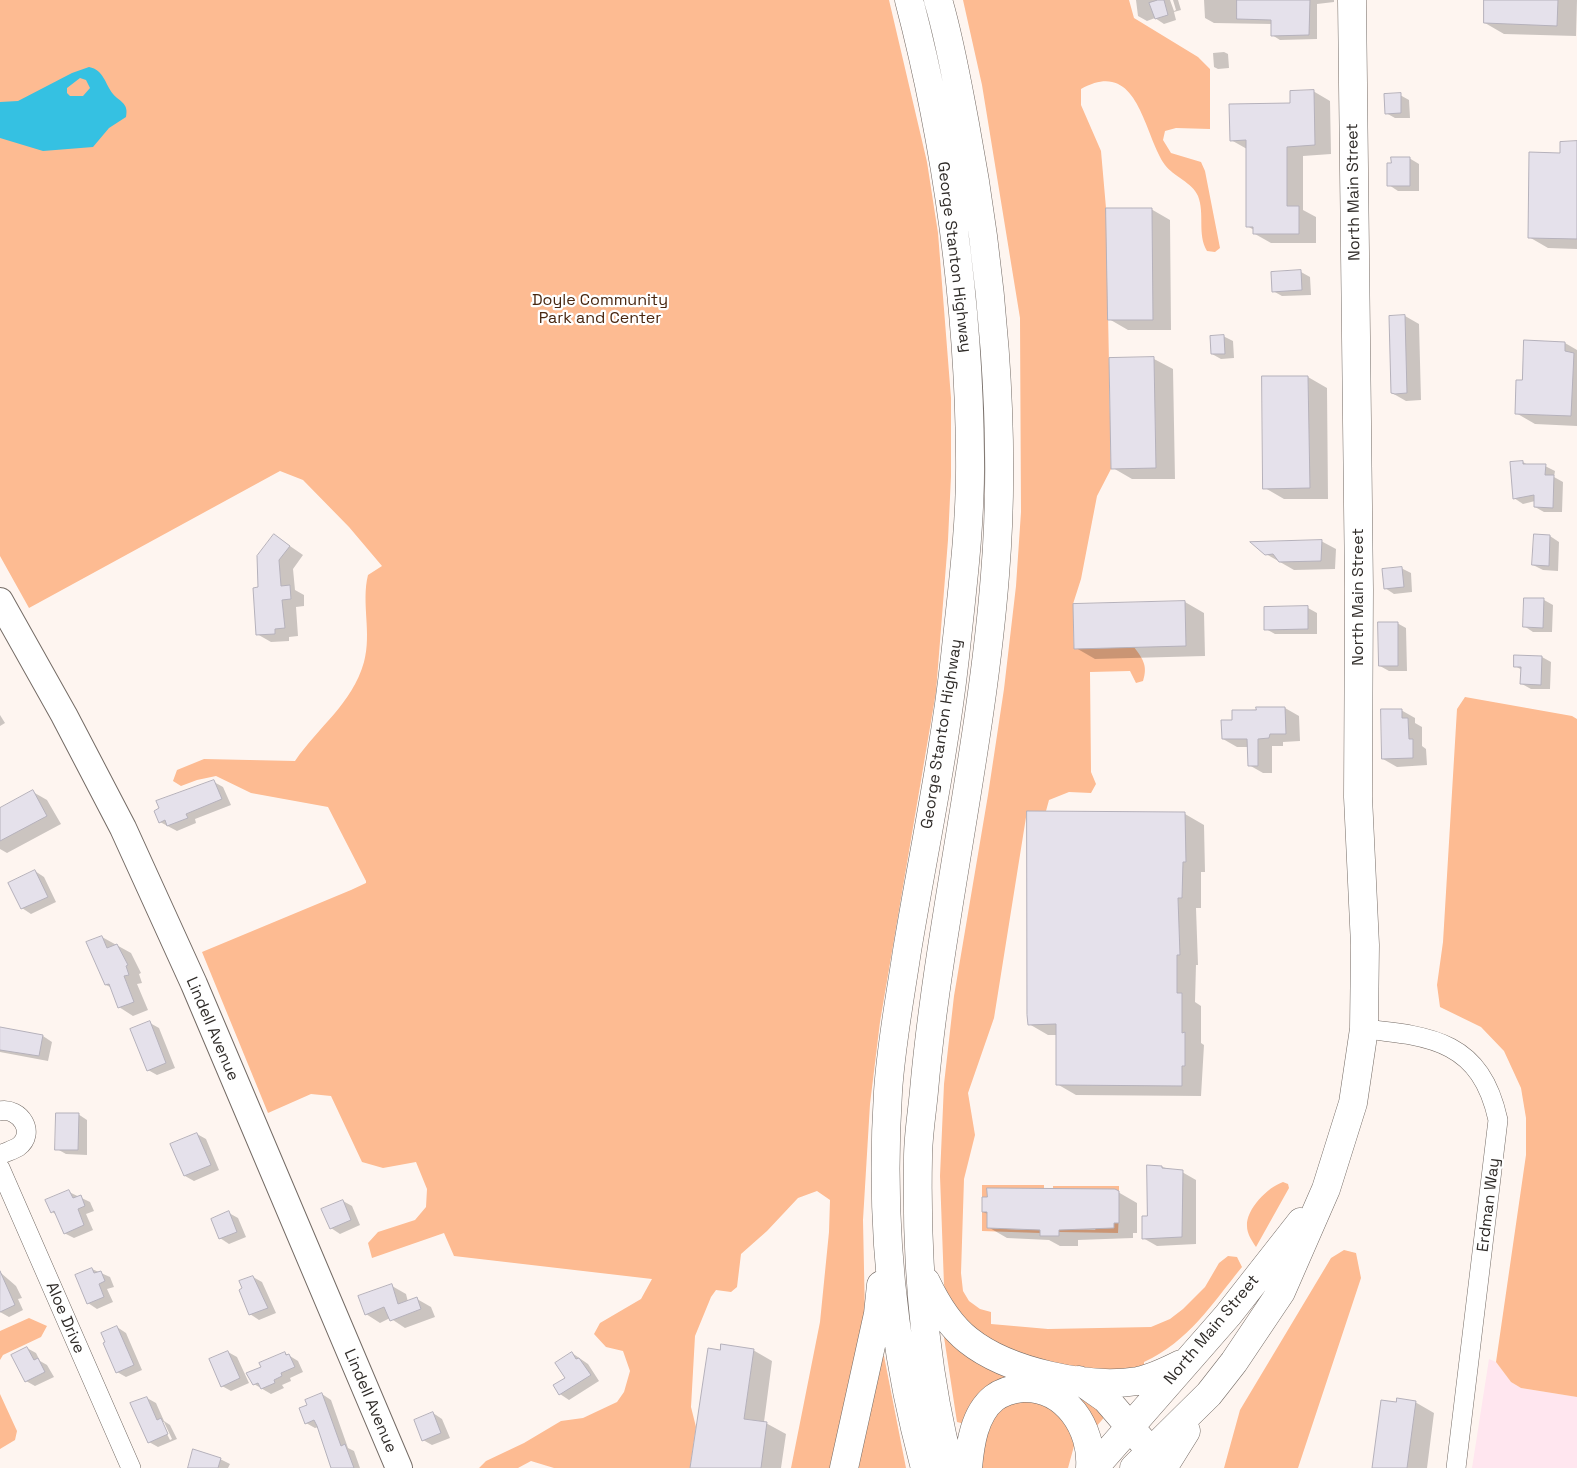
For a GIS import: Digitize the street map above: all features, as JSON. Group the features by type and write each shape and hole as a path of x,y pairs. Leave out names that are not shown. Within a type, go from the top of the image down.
{"highway":[{"name":"George Stanton Highway","path":"909,0 927,69 963,312 971,460 964,563 954,662 900,996 888,1090 887,1237 904,1382 925,1468"},
{"name":"George Stanton Highway","path":"938,0 946,27 974,174 992,318 998,456 995,573 984,675 932,1007 919,1145 921,1272 934,1396 950,1468"},
{"name":"North Main Street","path":"1149,1463 1234,1362 1282,1292 1326,1189 1353,1103 1364,1029 1365,945 1358,797 1359,589 1352,0"},
{"name":"North Main Street","path":"1094,1468 1228,1315 1326,1189"},
{"path":"844,1468 878,1314 887,1237"},
{"path":"921,1272 934,1299 960,1333 978,1347 1007,1362 1079,1380 1139,1380 1172,1368 1190,1357"},
{"path":"1079,1380 1106,1399 1130,1427 1149,1463"},
{"path":"968,1468 974,1433 989,1402 1002,1393 1028,1388 1052,1394 1076,1414 1088,1441 1090,1468"}],"street":[{"name":"Lindell Avenue","path":"0,601 64,715 123,828 194,984 399,1468"},
{"name":"Erdman Way","path":"1364,1029 1419,1035 1435,1039 1448,1046 1473,1066 1485,1081 1494,1099 1498,1120 1456,1468"},
{"path":"0,1111 16,1113 21,1117 26,1130 23,1142 19,1146 0,1155"},
{"name":"Aloe Drive","path":"0,1168 131,1468"}],"shaded area":[{"path":"1489,1359 1496,1362 1511,1382 1521,1388 1577,1397 1577,1468 1472,1468"}],"green space":[{"name":"Doyle Community Park and Center","path":"0,0 889,0 927,162 938,233 951,398 951,476 936,692 880,1022 870,1104 863,1220 865,1317 837,1468 791,1468 820,1322 829,1232 830,1200 817,1191 798,1198 767,1231 741,1254 737,1287 731,1292 716,1290 711,1297 695,1336 691,1407 696,1427 690,1468 554,1468 531,1461 518,1468 479,1468 486,1461 524,1443 561,1421 583,1418 617,1402 624,1392 630,1371 623,1351 606,1347 594,1334 600,1323 641,1299 652,1279 454,1256 444,1233 372,1258 368,1243 378,1232 415,1220 426,1207 427,1189 416,1162 383,1168 362,1162 331,1096 311,1094 268,1113 202,952 351,890 366,883 366,881 328,807 251,793 216,776 181,786 173,781 177,770 204,759 295,761 343,703 359,677 364,662 367,640 366,586 368,575 382,566 349,527 303,480 280,471 29,608 0,556"},
{"path":"963,0 1129,0 1134,18 1198,57 1210,69 1210,129 1176,128 1165,131 1163,140 1171,153 1201,162 1205,171 1220,248 1215,252 1207,251 1202,238 1201,210 1198,196 1192,187 1165,165 1157,152 1136,103 1127,91 1116,83 1100,82 1081,89 1081,105 1101,151 1106,208 1111,469 1097,496 1081,579 1073,604 1074,648 1134,647 1142,659 1145,671 1143,681 1136,683 1130,671 1090,672 1091,772 1096,784 1091,793 1069,792 1049,800 1046,811 1027,811 994,1018 968,1093 975,1135 964,1179 961,1273 963,1291 969,1301 980,1309 991,1312 991,1324 1048,1329 1151,1327 1170,1319 1183,1309 1205,1287 1219,1263 1228,1256 1237,1257 1242,1267 1187,1333 1174,1344 1144,1362 1144,1365 1118,1371 1084,1370 1063,1366 1002,1348 985,1339 967,1325 955,1309 944,1285 940,1176 944,1084 954,996 1004,689 1016,586 1021,512 1020,318 982,85"},
{"path":"1465,697 1572,716 1577,719 1577,1397 1521,1388 1511,1382 1496,1362 1526,1155 1526,1118 1521,1088 1504,1051 1481,1027 1440,1007 1437,985 1443,942 1457,709"},
{"path":"1283,1182 1288,1184 1289,1188 1256,1247 1247,1229 1250,1213 1265,1194"},
{"path":"982,1185 1044,1185 1044,1189 987,1188 987,1197 982,1197"},
{"path":"1053,1186 1119,1186 1119,1191 1053,1189"},
{"path":"982,1212 987,1212 987,1228 1025,1230 1040,1228 1040,1233 982,1231"},
{"path":"1119,1213 1118,1233 1059,1232 1059,1228 1095,1230 1096,1228 1114,1228 1114,1214"},
{"path":"1344,1250 1356,1253 1361,1278 1298,1468 1224,1468 1240,1410 1331,1258"},
{"path":"29,1318 47,1326 41,1337 3,1355 0,1360 0,1331"},
{"path":"942,1324 1020,1373 965,1424 957,1422"},
{"path":"877,1356 884,1356 906,1468 853,1468"},
{"path":"1064,1385 1108,1413 1095,1428"},
{"path":"0,1394 17,1431 15,1440 0,1449"},
{"path":"1023,1400 1037,1400 1060,1409 1078,1445 1074,1446 1068,1468 976,1468 983,1440 995,1413 1004,1406"}],"water":[{"path":"89,67 98,71 113,94 125,106 126,117 109,128 93,147 43,151 0,138 0,102 18,101 72,73","holes":["80,78 86,80 90,88 83,96 70,96 67,93 67,88"]}],"building":[{"path":"1164,0 1168,15 1155,19 1149,3"},
{"path":"1237,0 1310,0 1309,35 1271,36 1271,20 1237,19"},
{"path":"1484,0 1558,0 1557,26 1484,23"},
{"path":"1314,90 1315,145 1287,147 1287,206 1299,206 1299,234 1253,234 1253,227 1246,227 1246,140 1230,141 1229,104 1290,103 1290,91"},
{"path":"1401,93 1401,113 1385,114 1384,94"},
{"path":"1577,141 1577,239 1528,238 1529,152 1560,153 1560,142"},
{"path":"1391,157 1410,157 1410,186 1387,186 1387,163 1391,163"},
{"path":"1106,208 1152,208 1153,320 1108,320"},
{"path":"1301,270 1302,290 1272,292 1271,272"},
{"path":"1405,315 1407,393 1395,394 1391,393 1389,316"},
{"path":"1224,335 1225,354 1211,354 1210,336"},
{"path":"1524,340 1565,342 1565,351 1574,353 1571,416 1515,414 1516,380 1522,380"},
{"path":"1154,357 1156,468 1111,469 1109,358"},
{"path":"1262,376 1308,376 1310,488 1263,489"},
{"path":"1523,461 1523,464 1546,464 1545,475 1554,475 1553,508 1534,507 1534,495 1513,499 1510,462"},
{"path":"274,534 290,546 279,560 281,586 290,585 291,599 282,600 285,628 275,629 275,634 256,635 253,588 258,587 257,556"},
{"path":"1534,534 1550,535 1549,566 1532,565"},
{"path":"1322,540 1321,561 1279,562 1273,554 1265,555 1250,542"},
{"path":"1402,567 1404,587 1384,589 1382,569"},
{"path":"1524,598 1544,598 1543,628 1523,627"},
{"path":"1185,601 1186,646 1074,649 1073,604"},
{"path":"1308,606 1308,629 1264,630 1264,607"},
{"path":"1378,622 1398,622 1398,666 1379,666"},
{"path":"1514,655 1542,656 1541,685 1520,684 1521,667 1514,667"},
{"path":"1256,707 1285,707 1286,734 1270,734 1269,738 1258,739 1258,766 1248,766 1247,739 1222,739 1221,720 1232,720 1232,710 1256,710"},
{"path":"1381,709 1402,709 1402,718 1408,718 1409,739 1413,739 1413,758 1382,759"},
{"path":"214,780 222,799 186,814 188,818 167,826 165,820 159,823 154,811 159,808 156,801"},
{"path":"33,790 47,816 0,841 0,808"},
{"path":"1027,811 1185,812 1186,862 1183,862 1182,898 1178,898 1180,955 1177,955 1177,993 1182,993 1182,1033 1185,1032 1185,1066 1182,1066 1182,1086 1056,1085 1056,1024 1028,1025"},
{"path":"35,870 48,897 21,909 8,883"},
{"path":"102,936 107,948 117,944 128,965 126,966 129,975 124,976 134,1002 118,1008 109,984 105,985 86,942"},
{"path":"150,1021 166,1063 147,1071 130,1029"},
{"path":"0,1027 43,1035 39,1056 0,1050"},
{"path":"56,1113 79,1113 78,1150 55,1150"},
{"path":"197,1133 211,1165 184,1176 170,1144"},
{"path":"1147,1165 1183,1170 1182,1237 1142,1239 1142,1216 1147,1216"},
{"path":"987,1188 1115,1189 1119,1191 1119,1223 1114,1223 1114,1228 1059,1230 1059,1236 1040,1236 1040,1230 987,1228 987,1212 982,1212 982,1197 987,1197"},
{"path":"69,1190 73,1198 81,1195 85,1206 78,1209 84,1225 64,1234 54,1211 51,1213 45,1200"},
{"path":"343,1200 351,1220 330,1229 321,1209"},
{"path":"229,1211 237,1232 219,1239 211,1219"},
{"path":"92,1268 94,1273 101,1271 105,1281 99,1284 104,1297 87,1304 75,1275"},
{"path":"0,1271 15,1305 0,1312"},
{"path":"253,1276 268,1308 249,1315 239,1290 242,1288 239,1281"},
{"path":"392,1284 398,1304 417,1297 421,1309 390,1321 384,1307 365,1315 358,1296"},
{"path":"117,1326 134,1365 116,1373 103,1343 105,1342 101,1333"},
{"path":"721,1344 754,1349 744,1419 767,1422 761,1468 690,1468 708,1348 720,1350"},
{"path":"27,1347 34,1360 38,1358 45,1372 25,1382 11,1355"},
{"path":"228,1351 240,1378 221,1387 209,1359"},
{"path":"285,1352 286,1355 289,1354 295,1367 281,1373 282,1376 274,1380 275,1383 261,1389 258,1383 253,1385 246,1373 261,1367 259,1363"},
{"path":"572,1352 576,1359 579,1358 591,1375 559,1395 553,1385 565,1378 555,1363"},
{"path":"322,1393 341,1446 345,1444 354,1468 331,1468 314,1420 305,1424 299,1408 307,1405 305,1400"},
{"path":"147,1397 157,1420 161,1418 168,1434 148,1443 130,1403"},
{"path":"1397,1398 1416,1401 1407,1468 1372,1468 1381,1400 1396,1402"},
{"path":"433,1412 441,1433 422,1441 414,1420"},
{"path":"193,1449 221,1458 218,1468 188,1468"}]}
